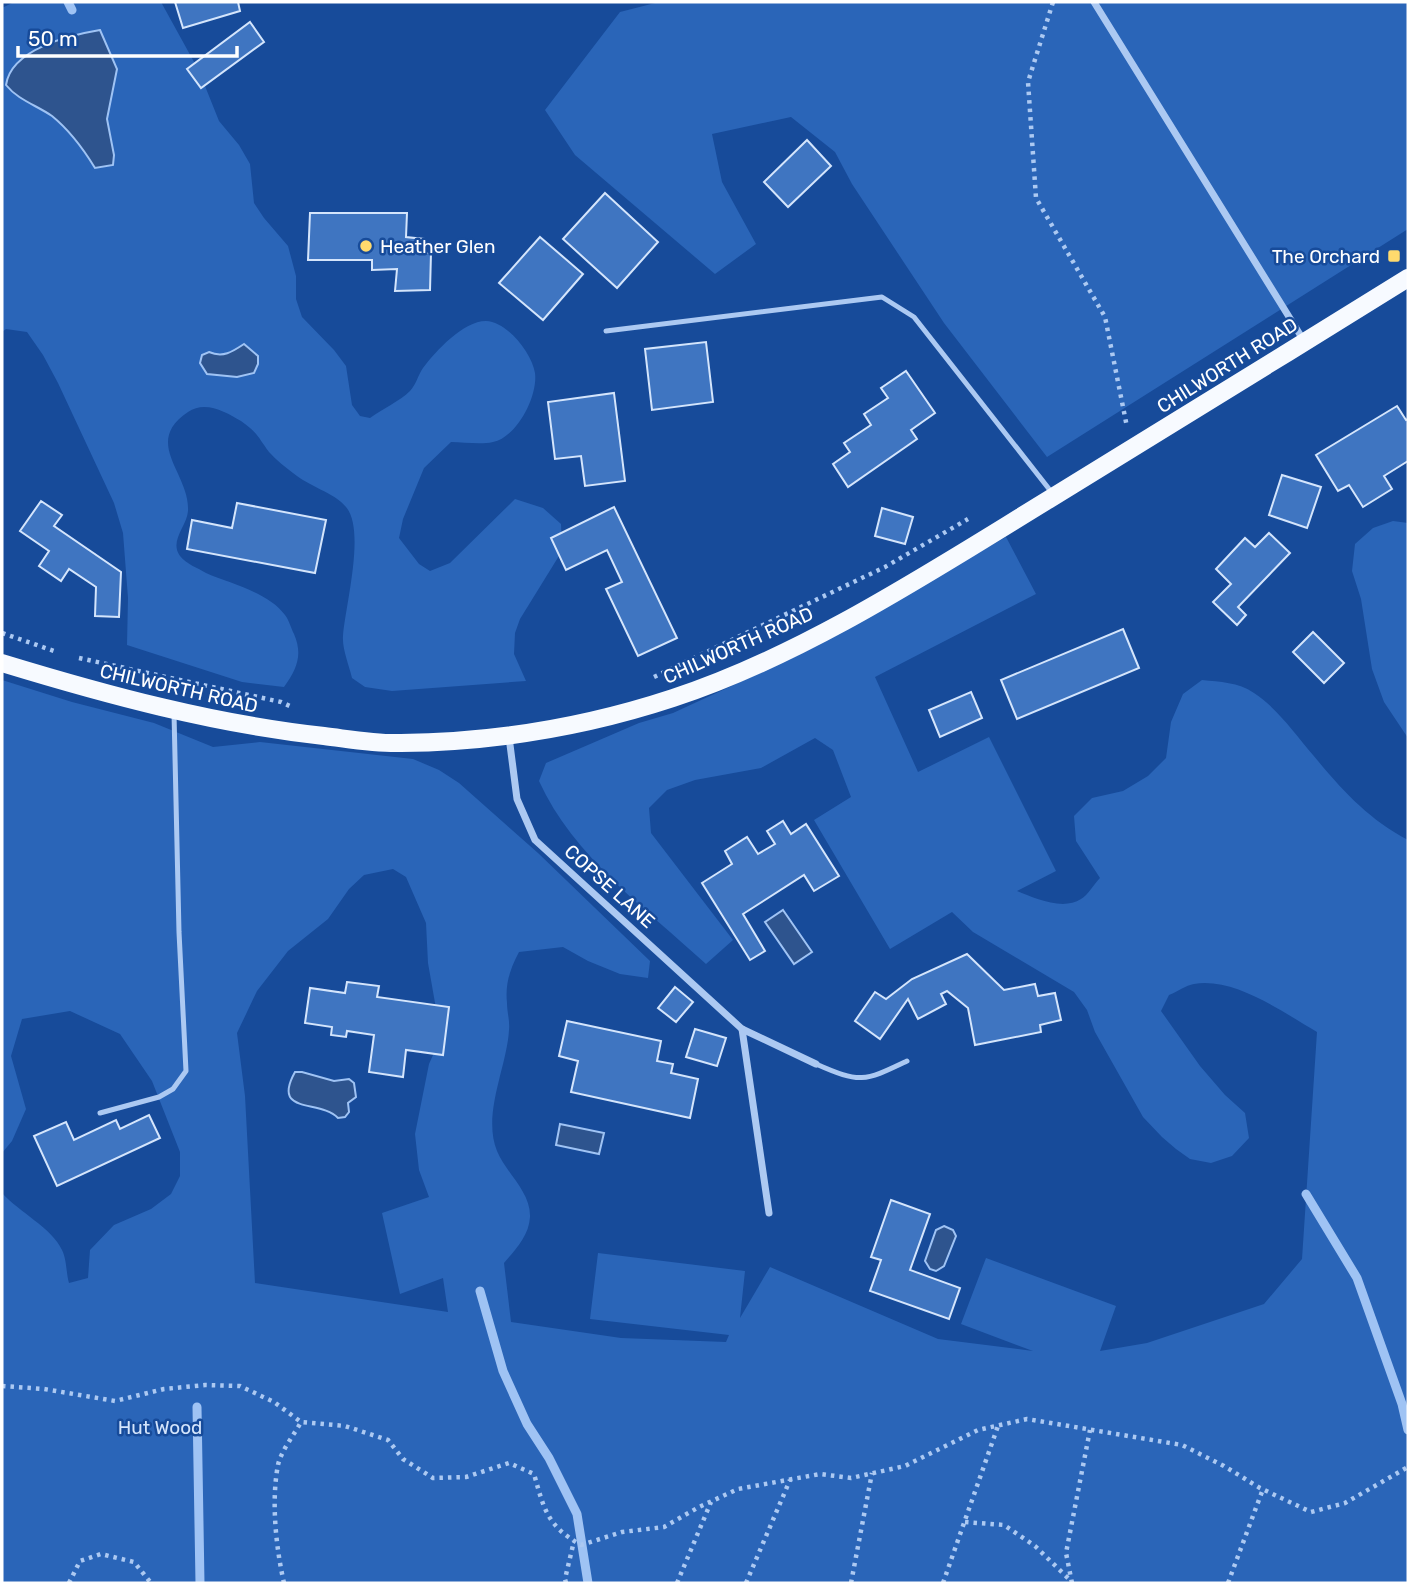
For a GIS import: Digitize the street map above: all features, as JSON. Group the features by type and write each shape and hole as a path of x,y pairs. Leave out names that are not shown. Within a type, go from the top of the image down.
{"main road":[{"name":"CHILWORTH ROAD","path":"2,663 174,710 274,731 396,744 479,740 612,717 676,697 734,674 801,643 864,609 1139,445 1408,278"}],"street":[{"path":"1094,2 1304,342"},
{"name":"COPSE LANE","path":"509,736 517,799 535,839 742,1029 817,1064"},
{"path":"742,1029 769,1213"}],"lane":[{"path":"606,331 882,297 914,317 1055,496"},
{"path":"100,1113 159,1097 173,1089 186,1071 179,932 174,710"},
{"path":"817,1064 841,1075 859,1079 879,1074 907,1060"}],"path":[{"path":"1053,2 1028,82 1036,198 1105,317 1127,426 1139,445"},
{"path":"1116,432 1138,419"},
{"path":"651,678 885,567 968,519"},
{"path":"2,633 67,656 281,702 302,712"},
{"path":"2,1386 44,1389 115,1401 164,1389 205,1385 240,1386 274,1402 301,1422 345,1426 388,1440 403,1459 433,1478 466,1477 509,1463 534,1474 545,1511 563,1534 581,1545 622,1532 664,1527 737,1489 820,1474 851,1478 905,1466 978,1430 1027,1419 1182,1445 1311,1512 1345,1503 1408,1467"},
{"path":"284,1583 276,1522 278,1463 301,1422"},
{"path":"943,1583 998,1425"},
{"path":"1071,1582 1066,1553 1090,1430"},
{"path":"851,1583 872,1473"},
{"path":"746,1583 790,1479"},
{"path":"1228,1583 1263,1489"},
{"path":"677,1583 711,1501"},
{"path":"965,1522 1004,1525 1035,1546 1071,1582"},
{"path":"566,1583 574,1541"},
{"path":"69,1583 80,1561 101,1554 134,1562 151,1583"}],"green space":[{"path":"14,2 161,2 199,71 219,121 239,145 250,164 254,203 288,246 296,276 296,299 302,317 346,366 352,405 360,416 370,418 406,395 435,353 468,326 477,322 494,323 518,340 533,365 535,382 529,404 518,424 502,439 493,442 451,442 424,468 403,519 399,538 419,564 430,571 450,563 515,499 543,508 561,524 562,551 520,619 515,633 514,654 526,681 392,691 365,687 352,678 343,641 353,569 352,518 341,502 299,478 284,466 241,421 208,407 188,412 175,424 169,435 168,447 187,497 188,511 177,539 177,550 192,566 259,595 278,607 288,619 297,642 295,668 284,687 242,682 127,645 128,598 123,533 114,503 43,355 27,332 6,329 2,332 2,8"},
{"path":"659,2 1408,2 1408,229 1047,457 944,323 852,184 835,152 791,117 712,134 722,182 756,244 715,274 575,155 545,110 620,12"},
{"path":"1393,521 1408,523 1408,738 1384,702 1372,669 1361,599 1352,571 1355,544 1373,528"},
{"name":"Hut Wood","path":"1006,537 1036,594 875,677 918,772 989,737 1056,871 1017,891 1057,904 1074,902 1089,892 1100,878 1076,841 1074,816 1092,798 1123,791 1148,776 1166,758 1171,722 1183,694 1202,680 1248,689 1262,699 1356,803 1380,823 1408,840 1408,1583 2,1583 2,1193 57,1242 64,1254 69,1283 88,1278 90,1250 114,1225 151,1209 171,1194 180,1176 180,1152 152,1081 120,1034 70,1011 22,1019 11,1056 26,1109 12,1141 2,1153 2,680 72,702 154,723 213,747 260,742 413,759 439,770 459,783 538,853 650,961 648,978 620,974 563,947 519,952 513,964 507,989 507,1044 492,1122 497,1151 527,1199 530,1217 521,1242 504,1263 511,1322 621,1338 726,1342 729,1335 590,1319 598,1253 745,1271 740,1318 770,1267 938,1339 1033,1351 961,1324 986,1258 1116,1306 1100,1351 1147,1343 1264,1304 1302,1259 1317,1032 1258,998 1226,986 1194,984 1169,995 1161,1011 1200,1066 1245,1113 1249,1138 1232,1156 1211,1163 1190,1159 1162,1137 1143,1117 1095,1032 1087,1010 1074,992 973,932 952,912 890,949 814,820 851,797 833,750 815,738 761,768 695,780 667,790 649,808 651,833 733,940 706,964 613,880 571,834 539,781 546,763 639,723 673,713 792,658","holes":["393,869 406,877 426,923 428,963 441,1037 429,1064 415,1134 419,1170 429,1197 382,1213 400,1294 443,1278 448,1312 255,1283 245,1096 237,1033 257,991 288,951 328,919 349,889 364,875"]}],"shaded area":[{"path":"100,30 117,69 107,119 114,155 113,165 95,168 58,121 16,95 6,85 10,73 30,53 58,40"},
{"path":"244,344 258,356 254,373 237,377 207,374 200,363 202,355 209,352 227,353"},
{"path":"783,910 812,952 794,964 765,922"},
{"path":"295,1072 334,1081 349,1079 354,1083 356,1097 348,1103 349,1112 345,1117 338,1118 330,1112 293,1100 289,1095 289,1086"},
{"path":"560,1124 604,1133 599,1154 556,1145"},
{"path":"944,1226 953,1230 956,1236 944,1266 936,1271 930,1269 925,1261 936,1230"}],"building":[{"path":"175,2 238,2 240,11 183,28"},
{"path":"250,22 264,42 201,88 187,69"},
{"path":"807,140 831,166 788,207 764,182"},
{"path":"605,193 658,242 617,288 563,239"},
{"name":"Heather Glen","path":"310,213 407,213 406,237 424,239 422,253 431,253 430,290 395,291 397,269 372,270 372,260 308,260"},
{"path":"540,237 583,274 543,320 499,283"},
{"path":"706,342 713,402 652,410 645,349"},
{"path":"906,371 935,413 911,430 917,439 848,487 833,464 850,452 844,443 871,425 864,414 888,398 881,388"},
{"path":"614,393 625,481 585,486 581,456 555,459 548,402"},
{"path":"1397,406 1406,420 1408,419 1408,461 1384,476 1392,489 1363,507 1349,485 1338,491 1316,455"},
{"path":"1282,475 1321,487 1307,528 1269,515"},
{"path":"41,501 62,515 54,526 121,572 119,617 95,616 96,587 69,569 61,581 39,566 49,551 20,531"},
{"path":"237,503 326,520 315,573 187,549 192,520 232,528"},
{"path":"614,507 677,638 638,656 606,589 622,582 607,550 566,570 551,538"},
{"path":"882,508 913,517 905,544 875,536"},
{"path":"1269,533 1290,553 1238,607 1246,615 1237,625 1213,602 1231,584 1216,569 1245,538 1255,547"},
{"path":"1123,629 1139,668 1017,719 1001,680"},
{"path":"1313,632 1344,663 1324,683 1293,652"},
{"path":"971,692 982,718 940,737 929,710"},
{"path":"783,821 791,834 806,824 839,876 814,891 804,875 743,914 765,951 750,960 702,883 732,864 725,851 747,837 758,854 775,844 767,831"},
{"path":"967,954 1004,990 1035,984 1038,996 1055,993 1061,1020 1040,1025 1041,1032 975,1045 968,1008 947,991 941,994 946,1004 918,1019 908,999 880,1039 855,1021 875,992 886,999 912,979"},
{"path":"347,982 379,986 377,997 449,1007 443,1055 406,1050 403,1077 369,1072 374,1035 347,1031 346,1037 331,1035 332,1027 305,1023 310,988 345,993"},
{"path":"675,987 693,1002 676,1022 658,1008"},
{"path":"567,1021 661,1041 657,1061 673,1064 671,1073 698,1079 690,1118 571,1092 578,1061 559,1056"},
{"path":"695,1029 726,1038 717,1066 686,1057"},
{"path":"149,1115 160,1138 57,1186 34,1136 66,1122 74,1140 116,1120 120,1129"},
{"path":"891,1200 930,1214 910,1270 960,1288 949,1319 870,1291 881,1260 871,1257"}],"waterway":[{"path":"68,2 72,10"},
{"path":"1306,1194 1357,1278 1402,1404 1408,1430"},
{"path":"480,1291 503,1371 527,1424 549,1458 577,1514 588,1583"},
{"path":"197,1407 200,1583"}],"place":[{"name":"Heather Glen","path":"366,246"},
{"name":"The Orchard","path":"1394,256"}]}
